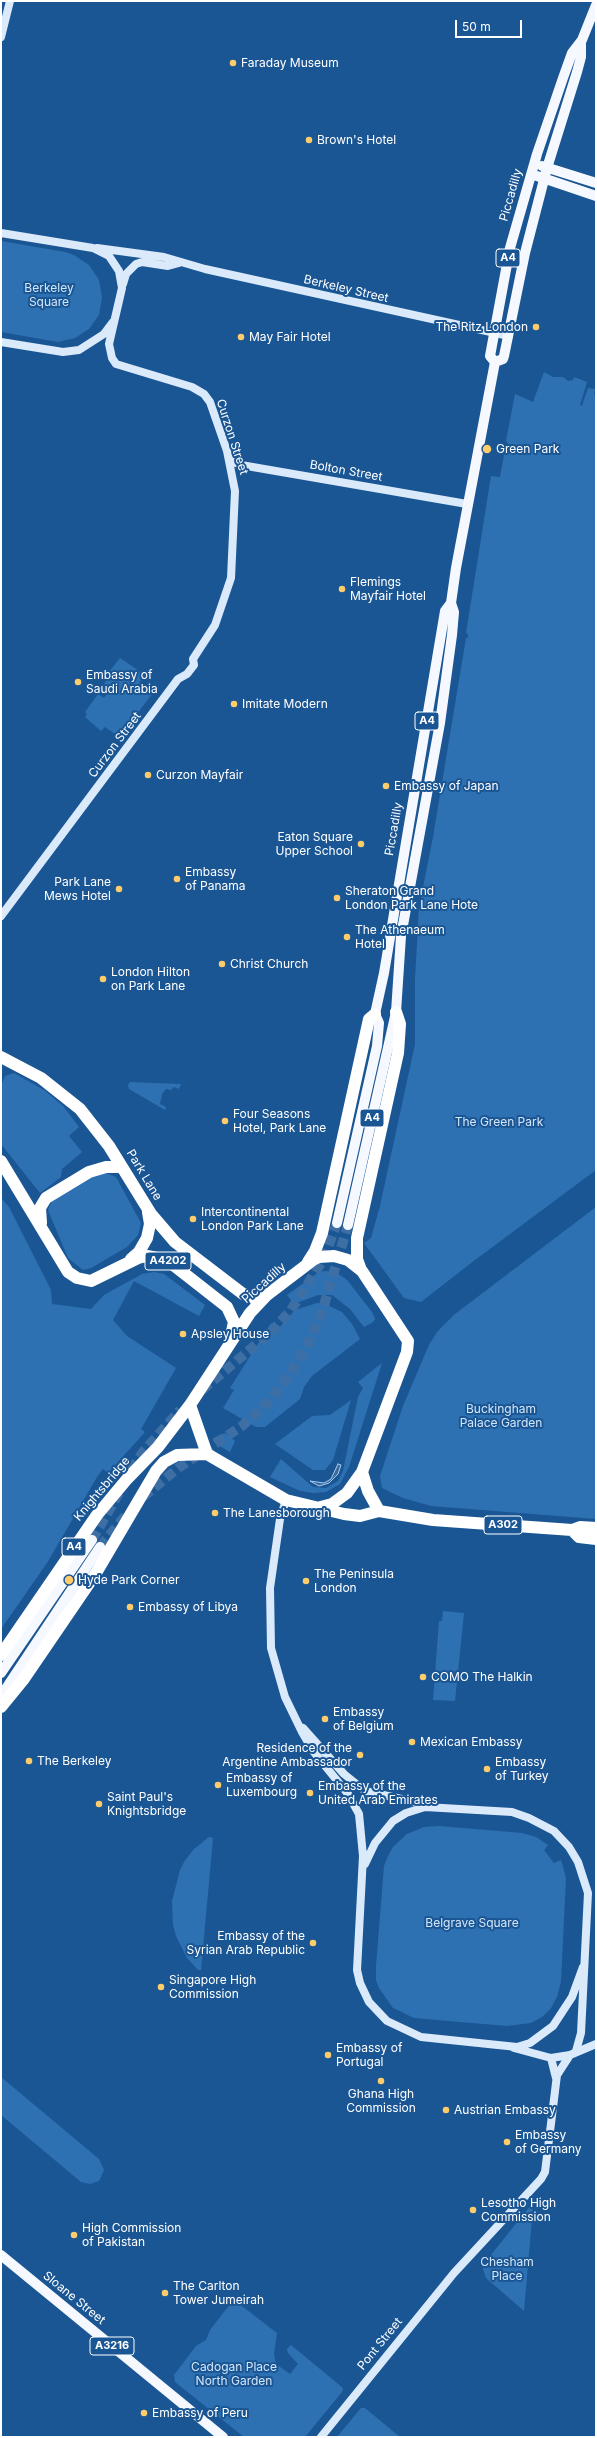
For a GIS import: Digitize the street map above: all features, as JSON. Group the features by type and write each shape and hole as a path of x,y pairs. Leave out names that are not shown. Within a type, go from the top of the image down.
{"highway":[{"name":"A4","path":"317,1508 332,1504 347,1493 362,1472 407,1352 408,1341 362,1271 357,1259 356,1245 398,1053 400,1024 396,1012"},
{"name":"A4","path":"306,1264 315,1251 322,1233 369,1019 375,1014"},
{"name":"Park Lane","path":"1,1057 41,1078 69,1099 101,1134 144,1204 175,1242 234,1288 254,1298 267,1295"},
{"name":"A4202","path":"1,1161 42,1226 63,1266 77,1278 85,1281 98,1279 127,1262 144,1247 150,1231 149,1218 144,1204"},
{"name":"A4202","path":"42,1226 40,1208 46,1198 89,1172 99,1168 122,1167"},
{"name":"A4202","path":"127,1262 147,1256 167,1260 224,1304 231,1312 234,1322 230,1340"},
{"name":"A4","path":"306,1264 319,1257 334,1256 348,1260 362,1271"},
{"name":"Piccadilly","path":"190,1405 230,1340 250,1313 267,1295 306,1264"},
{"path":"190,1405 207,1454 286,1500 317,1508"},
{"name":"Knightsbridge","path":"1,1655 97,1515 127,1479 158,1447 190,1405"},
{"name":"A4","path":"1,1707 23,1680 96,1573 152,1477 169,1458 186,1454 207,1454"},
{"path":"362,1472 368,1491 379,1511"},
{"name":"A302","path":"317,1508 360,1516 379,1511 433,1520 572,1530 580,1527 596,1528"},
{"name":"A302","path":"572,1530 579,1537 596,1539"}],"main road":[{"path":"1,37 10,1"},
{"name":"Piccadilly","path":"495,362 490,356 510,248 532,172 565,72 572,53 581,42 596,5"},
{"name":"Piccadilly","path":"495,362 503,359 509,336 520,274 544,178 577,72 581,56 581,42"},
{"path":"596,183 538,166 532,172 544,178 596,196"},
{"path":"1,233 93,248 102,252 114,262 122,278 122,288 115,320 104,334 79,350 63,352 1,342"},
{"name":"Berkeley Street","path":"93,248 137,252 164,257 179,263 303,292 509,336"},
{"name":"Berkeley Street","path":"122,288 126,274 136,264 142,262 168,266 179,263"},
{"name":"Curzon Street","path":"1,916 178,679 186,674 194,665 193,659 215,625 231,578 235,490 227,451 212,408 204,394 192,387 116,364 109,352 115,320"},
{"name":"Piccadilly","path":"396,1012 400,936 439,730 452,635 454,612 451,603 467,504 495,362"},
{"name":"Bolton Street","path":"227,451 230,458 241,465 467,504"},
{"name":"Piccadilly","path":"375,1014 386,958 445,611 451,603"},
{"name":"A4","path":"348,1225 396,1012"},
{"name":"A4","path":"337,1223 377,1046 379,1023 375,1014"},
{"path":"286,1500 273,1555 269,1617 271,1648 285,1697 306,1741 348,1794 356,1809 363,1842 363,1876 358,1970 360,1983 374,2009 386,2021 421,2037 510,2047 551,2058 573,2053 596,2044"},
{"name":"A4","path":"1,1673 96,1543 1,1696"},
{"path":"297,1720 330,1760 365,1792 436,1807 516,1813 546,1826 562,1838 576,1858 586,1883 581,2033 573,2053 556,2079"},
{"path":"363,1876 372,1848 393,1821 415,1809 436,1807"},
{"path":"510,2047 530,2043 553,2026 572,1996 583,1967"},
{"path":"551,2058 556,2079"},
{"name":"Pont Street","path":"321,2437 459,2268 532,2190 545,2172 556,2079"},
{"name":"Sloane Street","path":"1,2255 223,2437"}],"green space":[{"name":"Berkeley Square","path":"1,241 65,252 74,255 89,265 99,280 102,298 99,315 89,329 75,338 58,342 1,332"},
{"name":"The Green Park","path":"544,372 553,377 563,377 568,381 573,380 574,377 587,382 580,405 582,406 588,388 595,389 594,394 596,396 596,1170 421,1302 404,1298 364,1243 371,1238 380,1206 415,1044 415,979 419,907 433,837 466,638 468,638 468,634 466,633 491,476 500,477 505,450 511,447 506,441 515,394 533,402"},
{"path":"120,658 145,675 139,683 153,693 119,737 105,727 101,731 85,717 87,714 85,712 98,694 104,698 109,691 103,686 106,681 104,678"},
{"path":"14,1073 44,1090 63,1106 79,1127 69,1136 82,1152 62,1169 61,1177 40,1193 1,1144 1,1086 5,1076"},
{"path":"130,1082 181,1084 179,1089 174,1087 171,1090 166,1089 162,1094 160,1104 166,1107 165,1110 129,1089 128,1085"},
{"path":"106,1173 116,1177 141,1223 138,1235 127,1247 91,1268 83,1270 68,1258 48,1210 52,1201 92,1177"},
{"path":"1,1198 9,1207 51,1290 52,1304 91,1309 104,1295 142,1274 154,1272 164,1274 205,1305 199,1316 134,1281 113,1320 127,1336 176,1368 141,1429 145,1432 108,1473 103,1469 97,1477 47,1563 1,1629"},
{"name":"Buckingham Palace Garden","path":"596,1207 596,1519 431,1506 403,1498 382,1488 380,1476 403,1406 429,1345 437,1332 455,1314"},
{"path":"326,1271 337,1273 347,1280 372,1312 375,1319 373,1322 364,1327 350,1309 332,1295 318,1295 294,1304 287,1295 319,1272"},
{"path":"317,1303 327,1305 342,1312 352,1324 360,1339 312,1376 304,1387 300,1399 265,1427 256,1427 223,1408 234,1390 230,1388 271,1323 278,1329 295,1310"},
{"path":"382,1363 349,1467 340,1484 326,1492 313,1493 300,1491 270,1477 281,1459 313,1487 326,1488 338,1481 343,1471 358,1397 363,1388 358,1382"},
{"path":"351,1400 333,1460 325,1470 313,1470 275,1444 312,1416 330,1415"},
{"path":"225,1433 235,1441 230,1452 218,1445 213,1438"},
{"path":"443,1611 464,1613 455,1701 433,1700 439,1621 442,1621"},
{"name":"Belgrave Square","path":"439,1826 522,1833 536,1837 548,1845 544,1850 554,1863 561,1860 566,1878 561,1981 557,1997 551,2008 542,2017 531,2023 507,2026 414,2018 393,2008 379,1988 376,1980 376,1966 384,1866 393,1847 407,1834 424,1827"},
{"path":"209,1837 213,1838 201,1970 198,1970 187,1958 176,1936 173,1925 172,1901 180,1870 184,1862 194,1849"},
{"path":"1,2077 99,2159 104,2170 99,2181 90,2184 81,2182 1,2115"},
{"name":"Chesham Place","path":"531,2205 533,2207 524,2311 486,2278 483,2269 486,2261"},
{"name":"Cadogan Place North Garden","path":"231,2303 238,2303 277,2333 274,2354 276,2364 290,2374 298,2364 288,2353 287,2349 291,2345 343,2388 342,2392 305,2437 244,2437 175,2382 174,2375 196,2346 206,2340 210,2330"},
{"path":"361,2408 365,2408 400,2437 337,2437"}],"shaded area":[{"path":"338,1464 341,1465 338,1474 329,1483 319,1486 310,1481 324,1483 331,1479"}],"tunnel":[{"path":"202,1390 272,1331 291,1310 323,1260 337,1223"},
{"path":"143,1497 178,1468 242,1426 268,1402 290,1375 309,1342 322,1312 348,1225"},
{"path":"131,1470 143,1452 180,1410"},
{"path":"92,1540 119,1493"},
{"path":"100,1547 126,1515"}],"place":[{"name":"Faraday Museum","path":"233,63"},
{"name":"Brown's Hotel","path":"309,140"},
{"name":"The Ritz London","path":"536,327"},
{"name":"May Fair Hotel","path":"241,337"},
{"name":"Green Park","path":"487,449"},
{"name":"Flemings Mayfair Hotel","path":"342,589"},
{"name":"Embassy of Saudi Arabia","path":"78,682"},
{"name":"Imitate Modern","path":"234,704"},
{"name":"Curzon Mayfair","path":"148,775"},
{"name":"Embassy of Japan","path":"386,786"},
{"name":"Eaton Square Upper School","path":"361,844"},
{"name":"Embassy of Panama","path":"177,879"},
{"name":"Park Lane Mews Hotel","path":"119,889"},
{"name":"Sheraton Grand London Park Lane Hote","path":"337,898"},
{"name":"The Athenaeum Hotel","path":"347,937"},
{"name":"Christ Church","path":"222,964"},
{"name":"London Hilton on Park Lane","path":"103,979"},
{"name":"Four Seasons Hotel, Park Lane","path":"225,1121"},
{"name":"Intercontinental London Park Lane","path":"193,1219"},
{"name":"Apsley House","path":"183,1334"},
{"name":"The Lanesborough","path":"215,1513"},
{"name":"Hyde Park Corner","path":"69,1580"},
{"name":"The Peninsula London","path":"306,1581"},
{"name":"Embassy of Libya","path":"130,1607"},
{"name":"COMO The Halkin","path":"423,1677"},
{"name":"Embassy of Belgium","path":"325,1719"},
{"name":"Mexican Embassy","path":"412,1742"},
{"name":"Residence of the Argentine Ambassador","path":"360,1755"},
{"name":"The Berkeley","path":"29,1761"},
{"name":"Embassy of Turkey","path":"487,1769"},
{"name":"Embassy of Luxembourg","path":"218,1785"},
{"name":"Embassy of the United Arab Emirates","path":"310,1793"},
{"name":"Saint Paul's Knightsbridge","path":"99,1804"},
{"name":"Embassy of the Syrian Arab Republic","path":"313,1943"},
{"name":"Singapore High Commission","path":"161,1987"},
{"name":"Embassy of Portugal","path":"328,2055"},
{"name":"Ghana High Commission","path":"381,2081"},
{"name":"Austrian Embassy","path":"446,2110"},
{"name":"Embassy of Germany","path":"507,2142"},
{"name":"Lesotho High Commission","path":"473,2210"},
{"name":"High Commission of Pakistan","path":"74,2235"},
{"name":"The Carlton Tower Jumeirah","path":"165,2293"},
{"name":"Embassy of Peru","path":"144,2413"}]}
